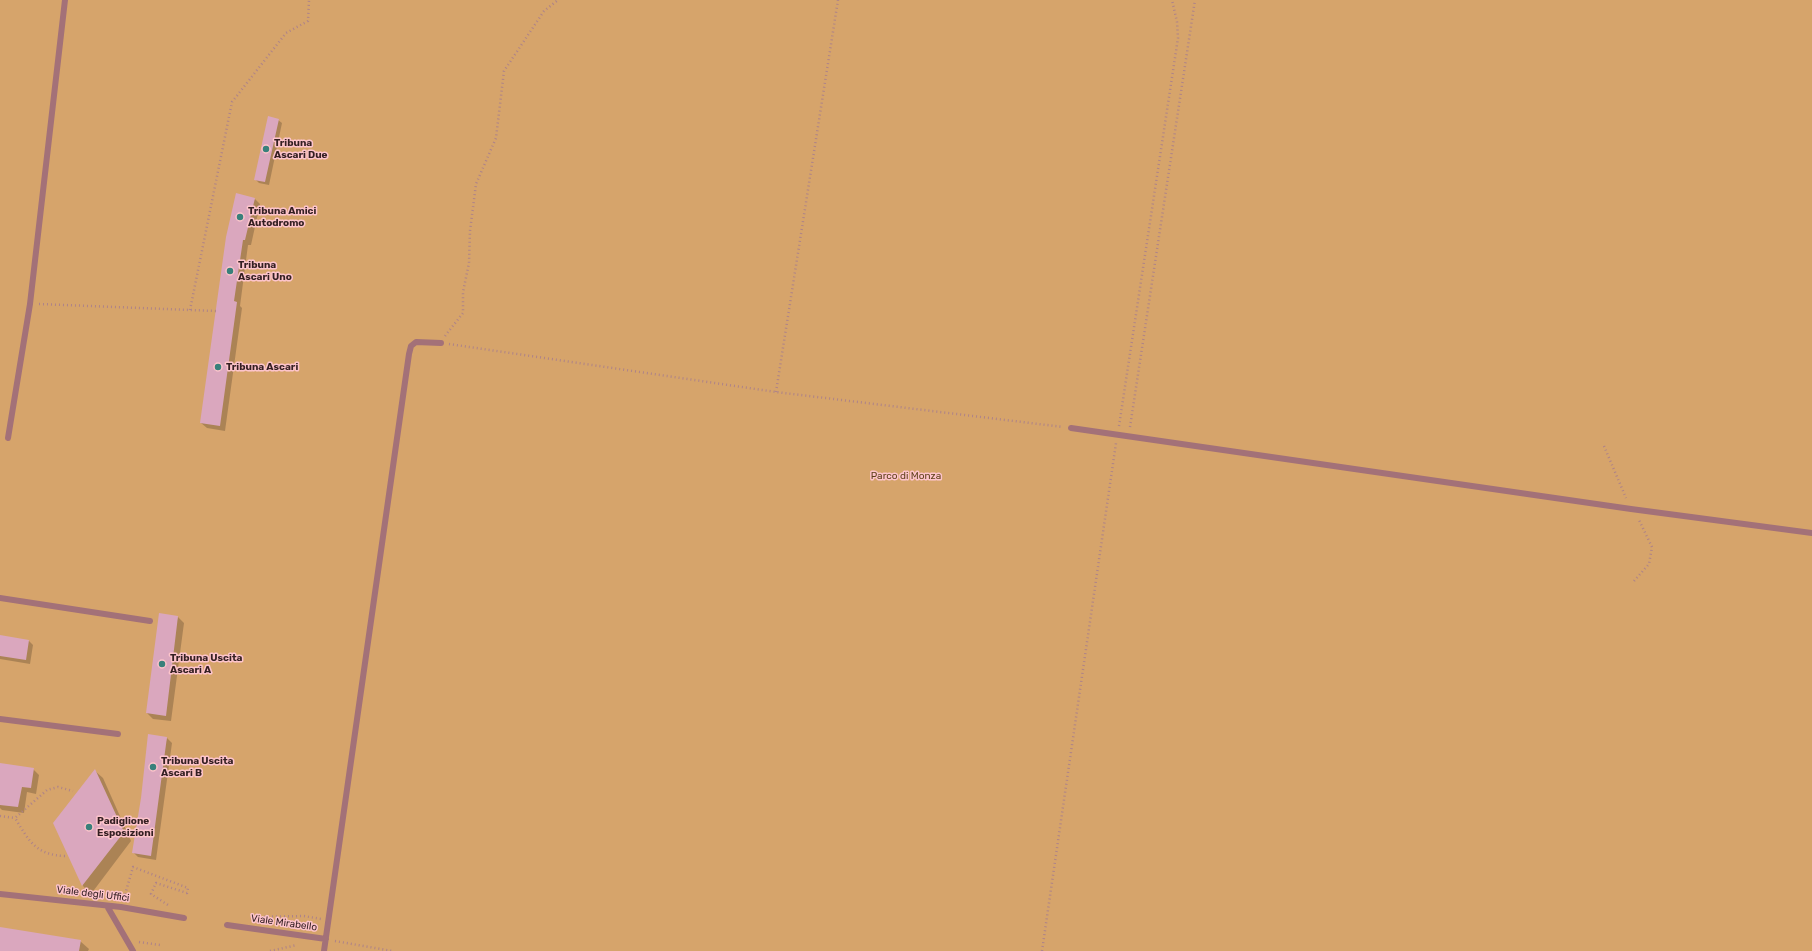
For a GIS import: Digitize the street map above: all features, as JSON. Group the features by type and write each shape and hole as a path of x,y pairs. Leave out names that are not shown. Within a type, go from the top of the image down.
{"lane":[{"path":"8,438 30,304 65,0"},
{"path":"326,939 409,354 411,346 416,342 441,343"},
{"path":"1071,428 1623,508 1812,533"},
{"path":"0,598 150,621"},
{"path":"0,719 118,734"},
{"name":"Viale degli Uffici","path":"0,894 121,907 184,918"},
{"path":"107,906 133,951"},
{"name":"Viale Mirabello","path":"227,925 326,939 324,951"}],"path":[{"path":"190,310 232,102 286,33 308,21 309,0"},
{"path":"558,0 544,11 504,71 496,138 476,184 470,231 469,263 463,292 463,313 449,329 441,343 776,392 1071,428"},
{"path":"776,392 838,0"},
{"path":"1042,951 1117,434 1178,38 1177,22 1172,0"},
{"path":"1128,436 1195,0"},
{"path":"30,304 216,311"},
{"path":"0,816 15,818 47,790 58,787 73,791"},
{"path":"15,818 32,845 51,856 65,856"},
{"path":"121,907 133,867 188,888 187,894 156,883 152,894 170,906"},
{"path":"250,918 304,916 329,920"},
{"path":"326,939 392,951"},
{"path":"145,943 160,945"}],"green space":[{"name":"Parco di Monza","path":"0,0 1812,0 1812,951 0,951"}],"building":[{"name":"Tribuna Ascari Due","path":"268,116 279,119 265,182 254,180"},
{"path":"236,193 255,198 245,240 243,240 234,301 237,302 220,426 200,423 226,237"},
{"name":"Tribuna Uscita Ascari A","path":"159,613 178,616 166,716 146,713"},
{"path":"0,635 29,640 26,660 0,656"},
{"path":"148,734 167,737 151,856 132,853 141,798"},
{"path":"0,763 34,768 31,788 22,787 18,807 0,805"},
{"name":"Padiglione Esposizioni","path":"95,769 124,832 82,886 53,823"},
{"path":"0,927 81,940 79,951 0,951"}],"place":[{"name":"Tribuna Ascari Due","path":"266,149"},
{"name":"Tribuna Amici Autodromo","path":"240,217"},
{"name":"Tribuna Ascari Uno","path":"230,271"},
{"name":"Tribuna Ascari","path":"218,367"},
{"name":"Tribuna Uscita Ascari A","path":"162,664"},
{"name":"Tribuna Uscita Ascari B","path":"153,767"},
{"name":"Padiglione Esposizioni","path":"89,827"}]}
